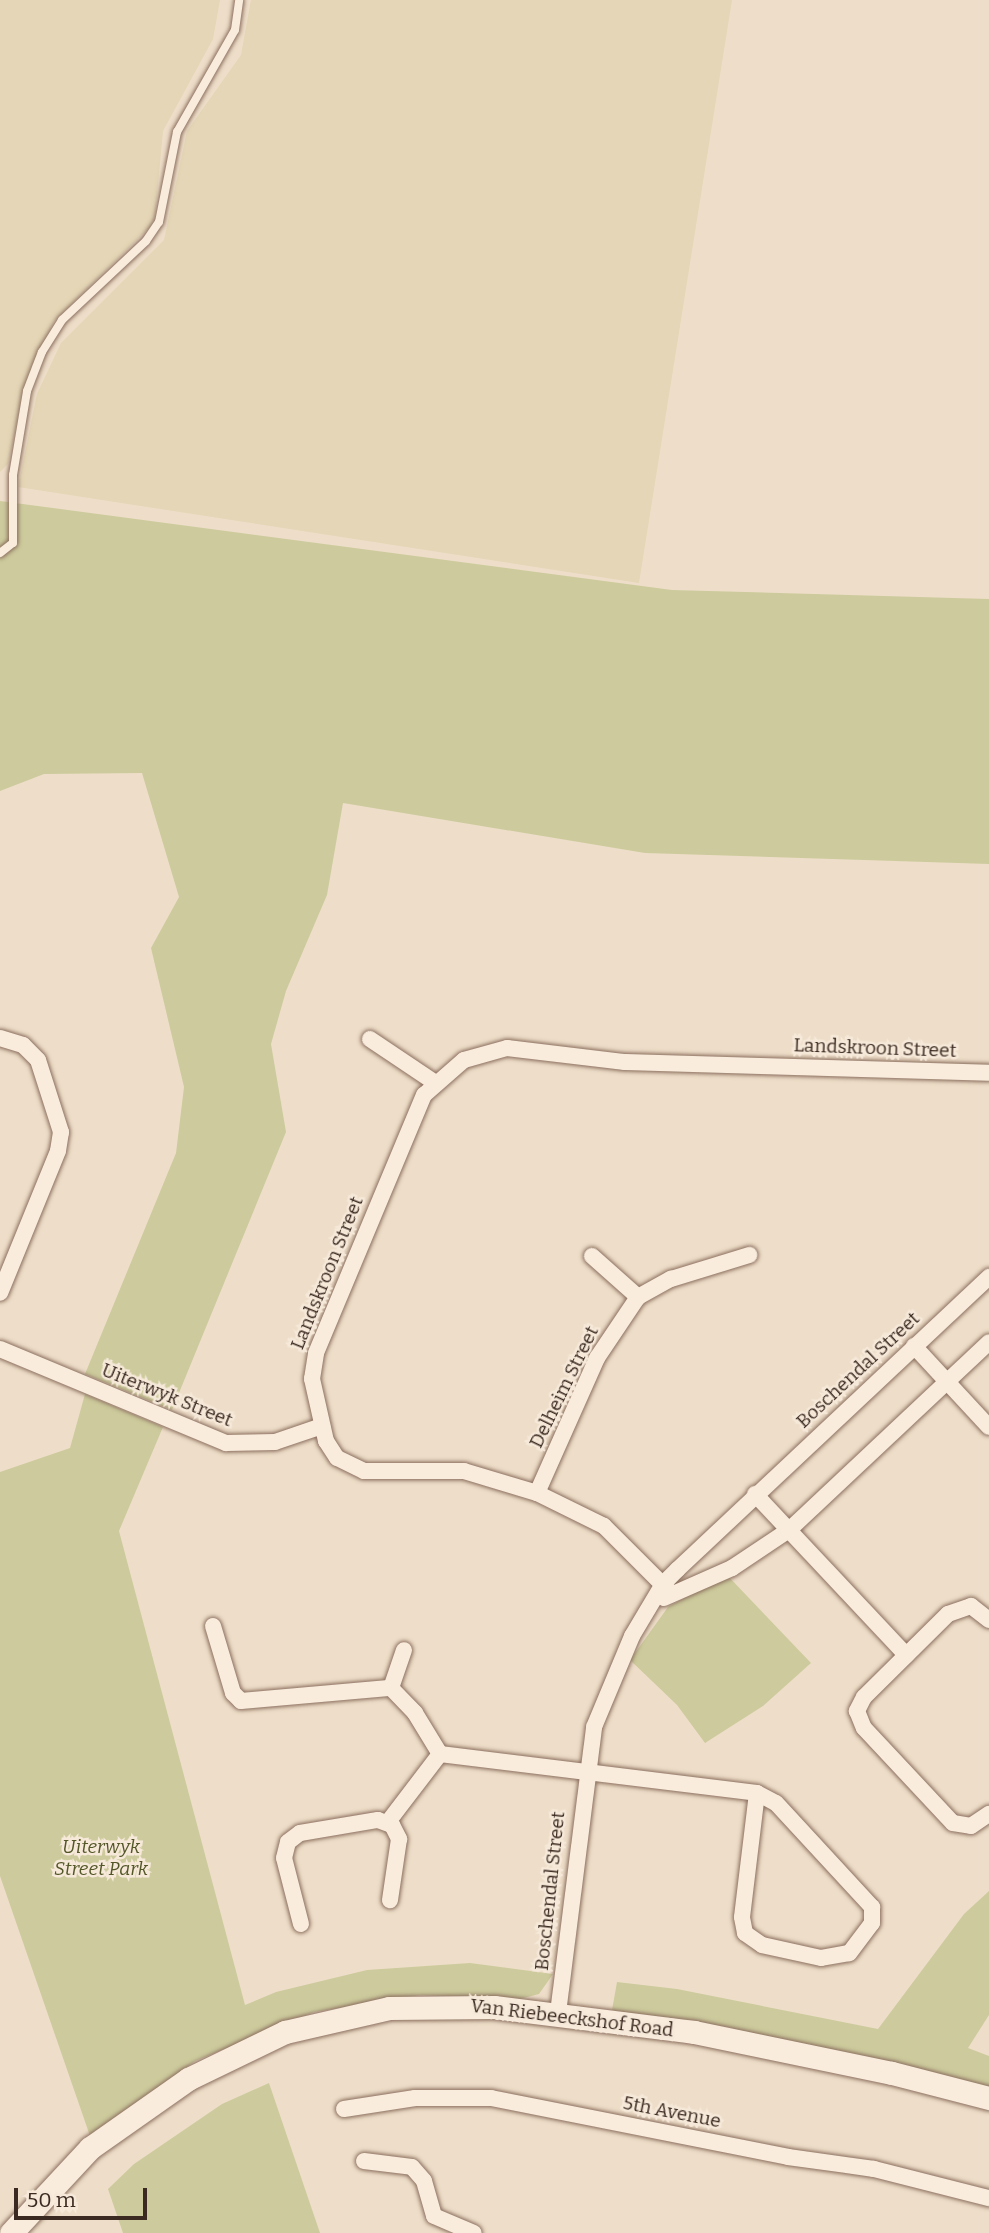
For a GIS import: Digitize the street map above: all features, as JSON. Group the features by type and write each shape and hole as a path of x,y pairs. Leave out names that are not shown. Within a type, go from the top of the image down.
{"street":[{"path":"0,1038 23,1045 38,1060 61,1132 58,1151 0,1293"},
{"path":"370,1039 434,1082"},
{"name":"Landskroon Street","path":"667,1588 604,1526 537,1493 464,1471 354,1468 331,1450 322,1426 312,1379 316,1353 416,1109 434,1082 464,1060 507,1048 625,1062 989,1073"},
{"name":"Delheim Street","path":"537,1493 597,1358 638,1297 671,1279 749,1255"},
{"path":"592,1256 638,1297"},
{"name":"Boschendal Street","path":"558,2013 585,1772 603,1698 628,1644 667,1588 755,1494 989,1277"},
{"path":"667,1588 732,1568 789,1530 989,1342"},
{"path":"914,1346 989,1427"},
{"name":"Uiterwyk Street","path":"0,1349 226,1443 275,1442 322,1426"},
{"path":"755,1494 906,1655"},
{"path":"989,1620 978,1609 957,1609 906,1655 858,1704 859,1718 953,1823 971,1826 989,1814"},
{"path":"213,1626 233,1693 241,1701 391,1688"},
{"path":"391,1688 404,1650"},
{"path":"391,1688 415,1713 440,1754"},
{"path":"440,1754 757,1793 776,1803 872,1906 869,1928 849,1953 821,1958 762,1945 745,1933 742,1917 757,1793"},
{"path":"301,1924 284,1858 288,1842 300,1833 388,1822 440,1754"},
{"path":"388,1822 399,1839 390,1900"},
{"name":"Van Riebeeckshof Road","path":"9,2226 90,2148 188,2079 249,2046 319,2022 389,2008 459,2004 558,2013 694,2032 989,2098"},
{"name":"5th Avenue","path":"344,2109 415,2098 491,2098 788,2157 874,2169 989,2198"},
{"path":"364,2161 412,2167 424,2181 434,2216 474,2233"}],"lane":[{"path":"0,553 13,543 13,475 27,391 42,352 62,320 146,241 159,222 177,132 235,30 239,0"}],"shaded area":[{"path":"0,0 220,0 213,39 163,131 155,216 150,227 54,321 24,389 8,464 0,472"},
{"path":"251,0 732,0 639,583 18,487 37,394 61,343 164,240 187,131 241,55"}],"green space":[{"path":"0,501 672,590 989,599 989,864 645,853 343,803 327,895 286,991 271,1044 286,1132 172,1410 85,1374 176,1153 184,1087 151,948 179,897 142,773 44,774 0,791"},
{"name":"Uiterwyk Street Park","path":"85,1394 163,1427 119,1531 245,2005 276,1992 367,1970 470,1963 553,1974 539,1994 520,1999 420,1995 314,2012 195,2061 90,2136 0,1876 0,1472 70,1448"},
{"path":"727,1575 811,1663 763,1706 705,1743 677,1705 630,1660 668,1607"},
{"path":"989,1891 989,2015 968,2048 989,2056 989,2087 727,2027 612,2010 617,1982 677,1989 878,2029 964,1914"},
{"path":"269,2083 320,2233 123,2233 108,2189 134,2164 222,2104"}]}
